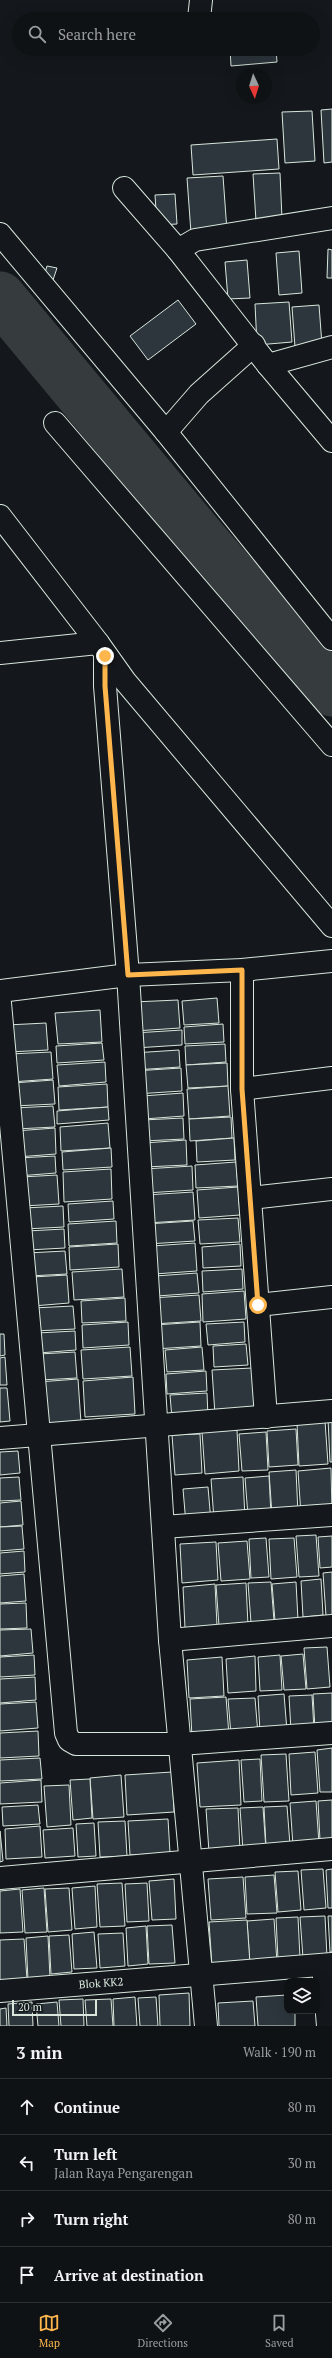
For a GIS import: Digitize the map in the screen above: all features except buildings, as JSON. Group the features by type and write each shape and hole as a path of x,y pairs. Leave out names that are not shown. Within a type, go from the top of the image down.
{"street":[{"path":"200,12 202,0"},
{"path":"124,188 178,250 254,345 268,365 332,441"},
{"path":"178,250 195,240 332,218"},
{"path":"0,234 166,432 332,639"},
{"path":"166,432 199,394 254,345"},
{"path":"268,365 332,347"},
{"path":"55,423 332,745"},
{"path":"0,516 102,649 332,926"},
{"path":"0,653 102,649"},
{"path":"102,649 128,975 170,1640 206,2026"},
{"path":"0,991 128,975 242,970 332,961"},
{"path":"242,970 242,1089 266,1417"},
{"path":"0,1003 66,1733 69,1740 76,1744 180,1744 332,1733"},
{"path":"242,1089 332,1078"},
{"path":"250,1198 332,1189"},
{"path":"258,1305 332,1297"},
{"path":"0,1438 332,1411"},
{"path":"162,1527 332,1515"},
{"path":"170,1640 332,1626"},
{"path":"0,1878 332,1849"},
{"path":"328,1964 328,2026"},
{"name":"Blok KK2","path":"0,1991 201,1976 328,1964"}],"waterway":[{"path":"0,297 203,541 332,691"}],"route":[{"path":"105,656 105,686 128,975 242,970 242,1089 258,1305"}]}
